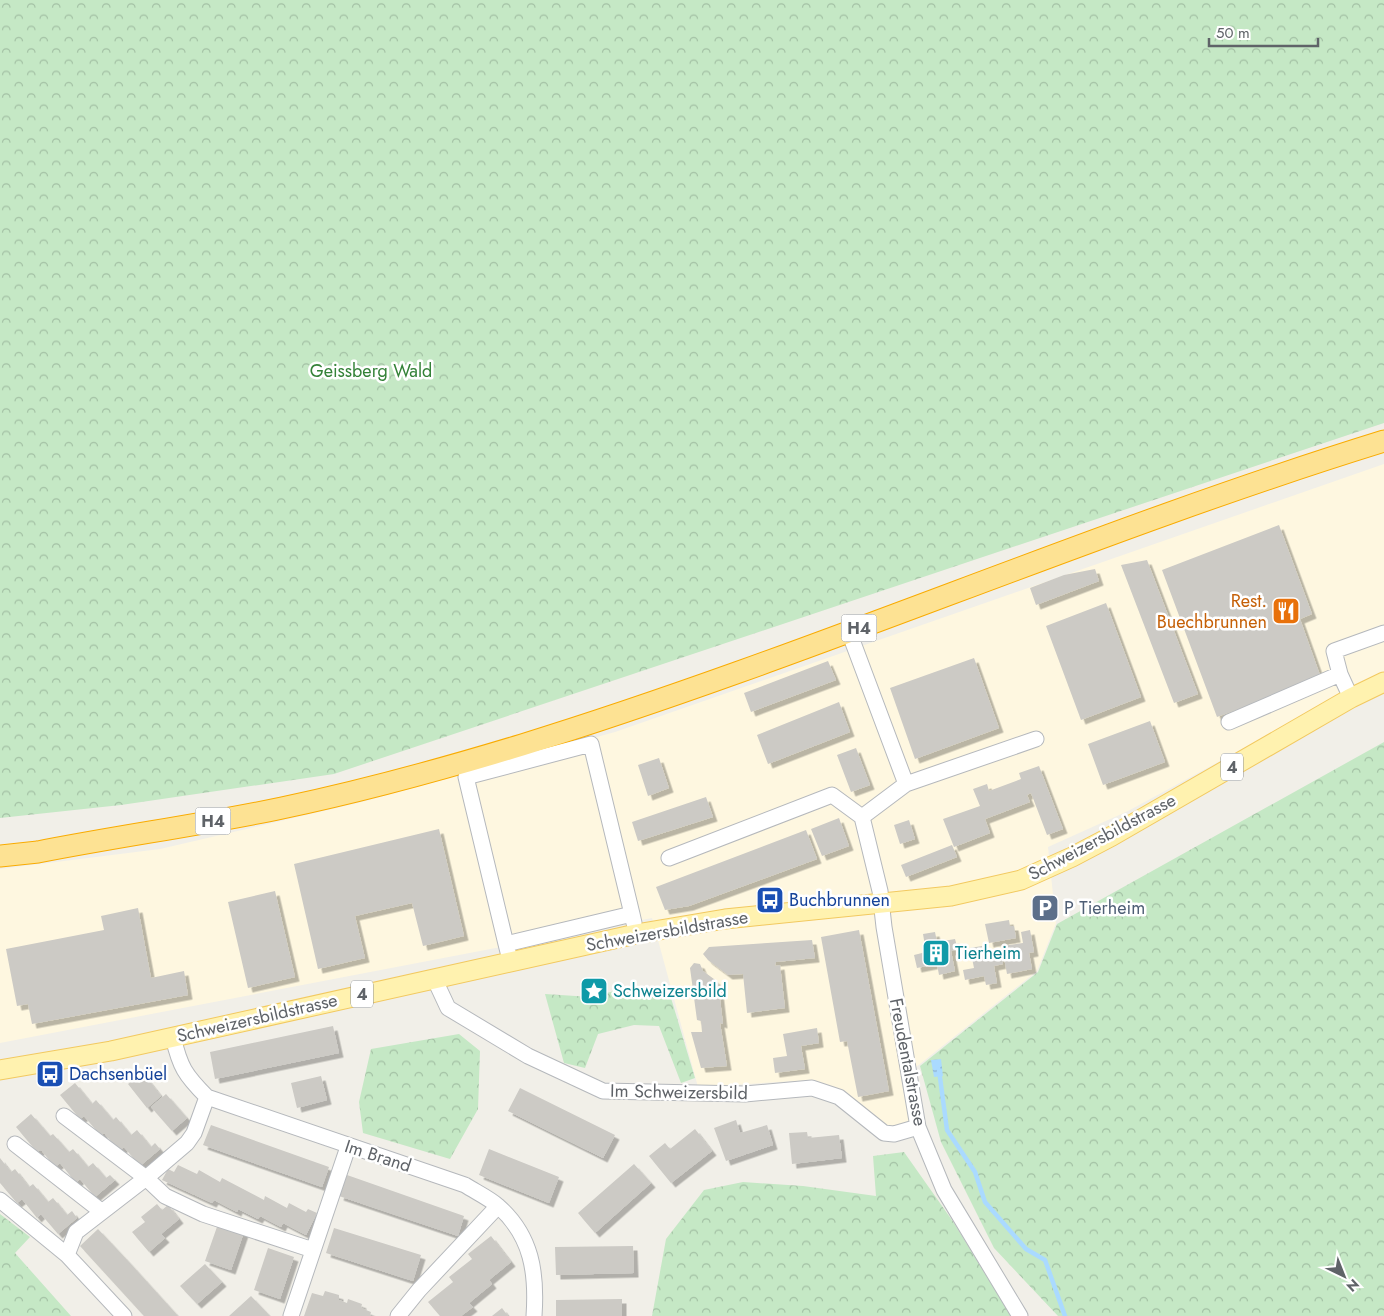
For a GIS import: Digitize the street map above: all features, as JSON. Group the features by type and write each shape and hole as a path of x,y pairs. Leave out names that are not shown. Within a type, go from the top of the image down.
{"highway":[{"name":"H4","path":"0,856 38,852 284,808 434,771 627,711 849,632 1242,487 1384,441"},
{"name":"H4","path":"0,845 98,840"}],"main road":[{"name":"Schweizersbildstrasse","path":"0,1070 111,1051 434,978 508,952 725,919 951,896 1021,880 1112,836 1351,698 1384,682"}],"street":[{"path":"849,632 906,784"},
{"path":"1351,698 1340,674 1334,651 1384,633"},
{"path":"1229,722 1340,674"},
{"path":"670,858 832,796 862,817 906,784 1036,739"},
{"path":"632,914 508,952 466,777 591,744 632,914 636,934"},
{"name":"Freudentalstrasse","path":"862,817 882,903 918,1127 944,1190 1020,1316"},
{"name":"Im Schweizersbild","path":"434,978 448,1008 528,1056 603,1092 745,1094 812,1088 839,1097 884,1133 894,1134 918,1127"},
{"name":"Im Brand","path":"173,1037 187,1077 207,1097 348,1147 465,1185 498,1206 527,1241 536,1285 534,1316"},
{"path":"67,1255 76,1232 146,1178 187,1143 194,1133 207,1097"},
{"path":"64,1116 146,1178 165,1196 203,1214 313,1250"},
{"path":"14,1144 101,1211"},
{"path":"291,1316 348,1147"},
{"path":"0,1200 67,1255 124,1316"},
{"path":"398,1316 419,1290 498,1206"}],"shaded area":[{"name":"Schweizersbild","path":"1384,464 1384,672 1128,811 1048,847 1056,923 1037,971 901,1079 910,1124 881,1127 843,1091 810,1080 698,1087 652,918 0,1043 0,869 160,849 362,802 615,732"}],"green space":[{"name":"Geissberg Wald","path":"0,0 1384,0 1384,423 334,774 121,805 0,818"},
{"path":"1384,742 1384,1316 1058,1316 994,1248 941,1142 920,1066 1038,972 1057,924"},
{"path":"668,988 695,1078 681,1083 659,1026 634,1025 598,1034 585,1068 564,1063 545,994 591,997 618,990"},
{"path":"459,1034 480,1051 478,1109 450,1159 363,1133 359,1102 371,1049"},
{"path":"904,1152 954,1223 1011,1316 652,1316 666,1239 704,1190 743,1182 803,1186 876,1196 873,1156"},
{"path":"0,1214 30,1237 15,1253 71,1316 0,1316"}],"water":[{"path":"941,1059 943,1076 934,1077 931,1060"}],"building":[{"path":"1279,525 1312,614 1300,619 1321,678 1217,717 1162,570"},
{"path":"1147,560 1198,694 1174,703 1121,565"},
{"path":"1095,569 1099,581 1036,605 1030,588 1064,575"},
{"path":"1106,603 1141,697 1081,720 1046,626"},
{"path":"974,658 999,728 915,759 890,688"},
{"path":"828,661 836,680 751,712 744,693"},
{"path":"839,702 850,732 768,764 757,735"},
{"path":"1150,721 1165,762 1103,785 1088,744"},
{"path":"856,748 870,785 851,792 837,755"},
{"path":"659,758 669,788 648,796 638,765"},
{"path":"1039,766 1063,829 1047,835 1031,793 1027,795 1030,802 985,819 990,833 954,847 943,819 980,806 973,789 987,784 989,791 1021,779 1019,773"},
{"path":"706,797 713,817 638,841 632,822"},
{"path":"839,818 849,846 822,856 811,829"},
{"path":"909,820 915,839 900,844 894,825"},
{"path":"439,829 464,936 423,946 412,903 355,916 365,958 318,969 294,864"},
{"path":"806,830 817,859 689,906 665,910 656,887"},
{"path":"952,845 957,857 906,877 901,865"},
{"path":"275,891 295,977 248,988 228,902"},
{"path":"138,908 151,978 184,971 188,995 32,1024 28,1004 17,1006 6,949 104,930 101,916"},
{"path":"1009,920 1010,926 1014,926 1016,938 989,943 985,924"},
{"path":"859,930 889,1091 858,1097 847,1041 840,1042 821,937"},
{"path":"1030,930 1034,952 1029,953 1032,969 1007,974 1002,946 1023,943 1021,932"},
{"name":"Tierheim","path":"935,932 937,942 955,939 958,950 951,951 955,971 939,975 937,964 917,968 914,955 926,952 923,934"},
{"path":"812,940 815,958 776,962 775,966 780,965 785,1008 747,1013 743,974 728,975 703,954 709,947"},
{"path":"982,946 983,955 1001,952 1003,964 994,966 997,983 986,985 984,976 965,980 963,970 974,968 970,948"},
{"path":"694,963 700,964 703,971 718,982 723,1024 720,1023 727,1066 701,1068 691,1032 702,1032 701,1021 697,1020 690,968"},
{"path":"333,1026 339,1053 215,1079 210,1052"},
{"path":"817,1028 819,1043 801,1046 805,1069 775,1073 773,1058 787,1056 783,1034"},
{"path":"321,1076 327,1100 297,1108 291,1083"},
{"path":"146,1077 161,1096 147,1108 128,1084 136,1078 139,1083"},
{"path":"75,1083 92,1104 96,1100 113,1120 116,1117 131,1135 137,1130 151,1147 155,1143 160,1149 140,1166 124,1147 119,1151 104,1133 101,1136 84,1116 80,1119 60,1095"},
{"path":"520,1088 615,1135 603,1158 508,1111"},
{"path":"166,1094 187,1118 172,1131 151,1107"},
{"path":"31,1114 50,1136 53,1134 69,1152 73,1149 88,1167 93,1163 106,1178 110,1175 115,1180 95,1197 80,1179 76,1183 60,1163 55,1167 41,1150 37,1152 16,1127"},
{"path":"736,1120 740,1133 767,1125 773,1145 726,1161 714,1128"},
{"path":"211,1125 329,1167 322,1187 203,1145"},
{"path":"695,1129 712,1151 671,1183 649,1156 665,1143 670,1149"},
{"path":"807,1132 808,1138 839,1135 842,1158 792,1164 789,1133"},
{"path":"489,1149 559,1177 549,1203 479,1175"},
{"path":"0,1158 11,1172 15,1169 29,1187 33,1184 48,1202 53,1198 67,1215 72,1211 77,1218 58,1234 41,1214 37,1218 22,1199 17,1203 0,1183"},
{"path":"634,1164 651,1183 595,1233 578,1213"},
{"path":"178,1165 197,1174 199,1170 220,1182 222,1178 264,1200 265,1196 287,1208 289,1203 306,1212 308,1209 317,1213 306,1235 283,1223 281,1227 260,1216 258,1219 238,1209 237,1212 214,1200 212,1203 162,1180 168,1169 174,1172"},
{"path":"347,1175 464,1216 458,1236 339,1196"},
{"path":"157,1204 162,1210 168,1205 179,1219 161,1234 165,1238 149,1252 132,1232 145,1222 141,1217"},
{"path":"218,1224 244,1232 231,1270 205,1261"},
{"path":"334,1228 421,1255 413,1281 326,1253"},
{"path":"98,1229 178,1316 144,1316 80,1246"},
{"path":"491,1236 511,1262 489,1280 492,1284 469,1303 473,1307 461,1316 440,1316 428,1302 453,1282 449,1277 472,1259 468,1254"},
{"path":"633,1246 634,1273 556,1275 555,1247"},
{"path":"268,1248 294,1257 280,1299 254,1290"},
{"path":"205,1264 222,1282 197,1304 180,1286"},
{"path":"325,1291 339,1295 339,1300 347,1303 348,1299 362,1304 361,1308 371,1312 370,1316 304,1316 312,1293 323,1296"},
{"path":"251,1296 270,1316 229,1316"},
{"path":"622,1299 622,1316 556,1316 556,1300"},
{"path":"502,1308 508,1316 492,1316"}],"waterway":[{"path":"939,1070 947,1130 975,1172 985,1202 1026,1249 1045,1260 1065,1316"}],"place":[{"name":"Rest. Buechbrunnen","path":"1286,611"},
{"name":"Buchbrunnen","path":"770,900"},
{"name":"P Tierheim","path":"1045,908"},
{"name":"Tierheim","path":"936,953"},
{"name":"Schweizersbild","path":"594,991"},
{"name":"Dachsenbüel","path":"50,1074"}]}
